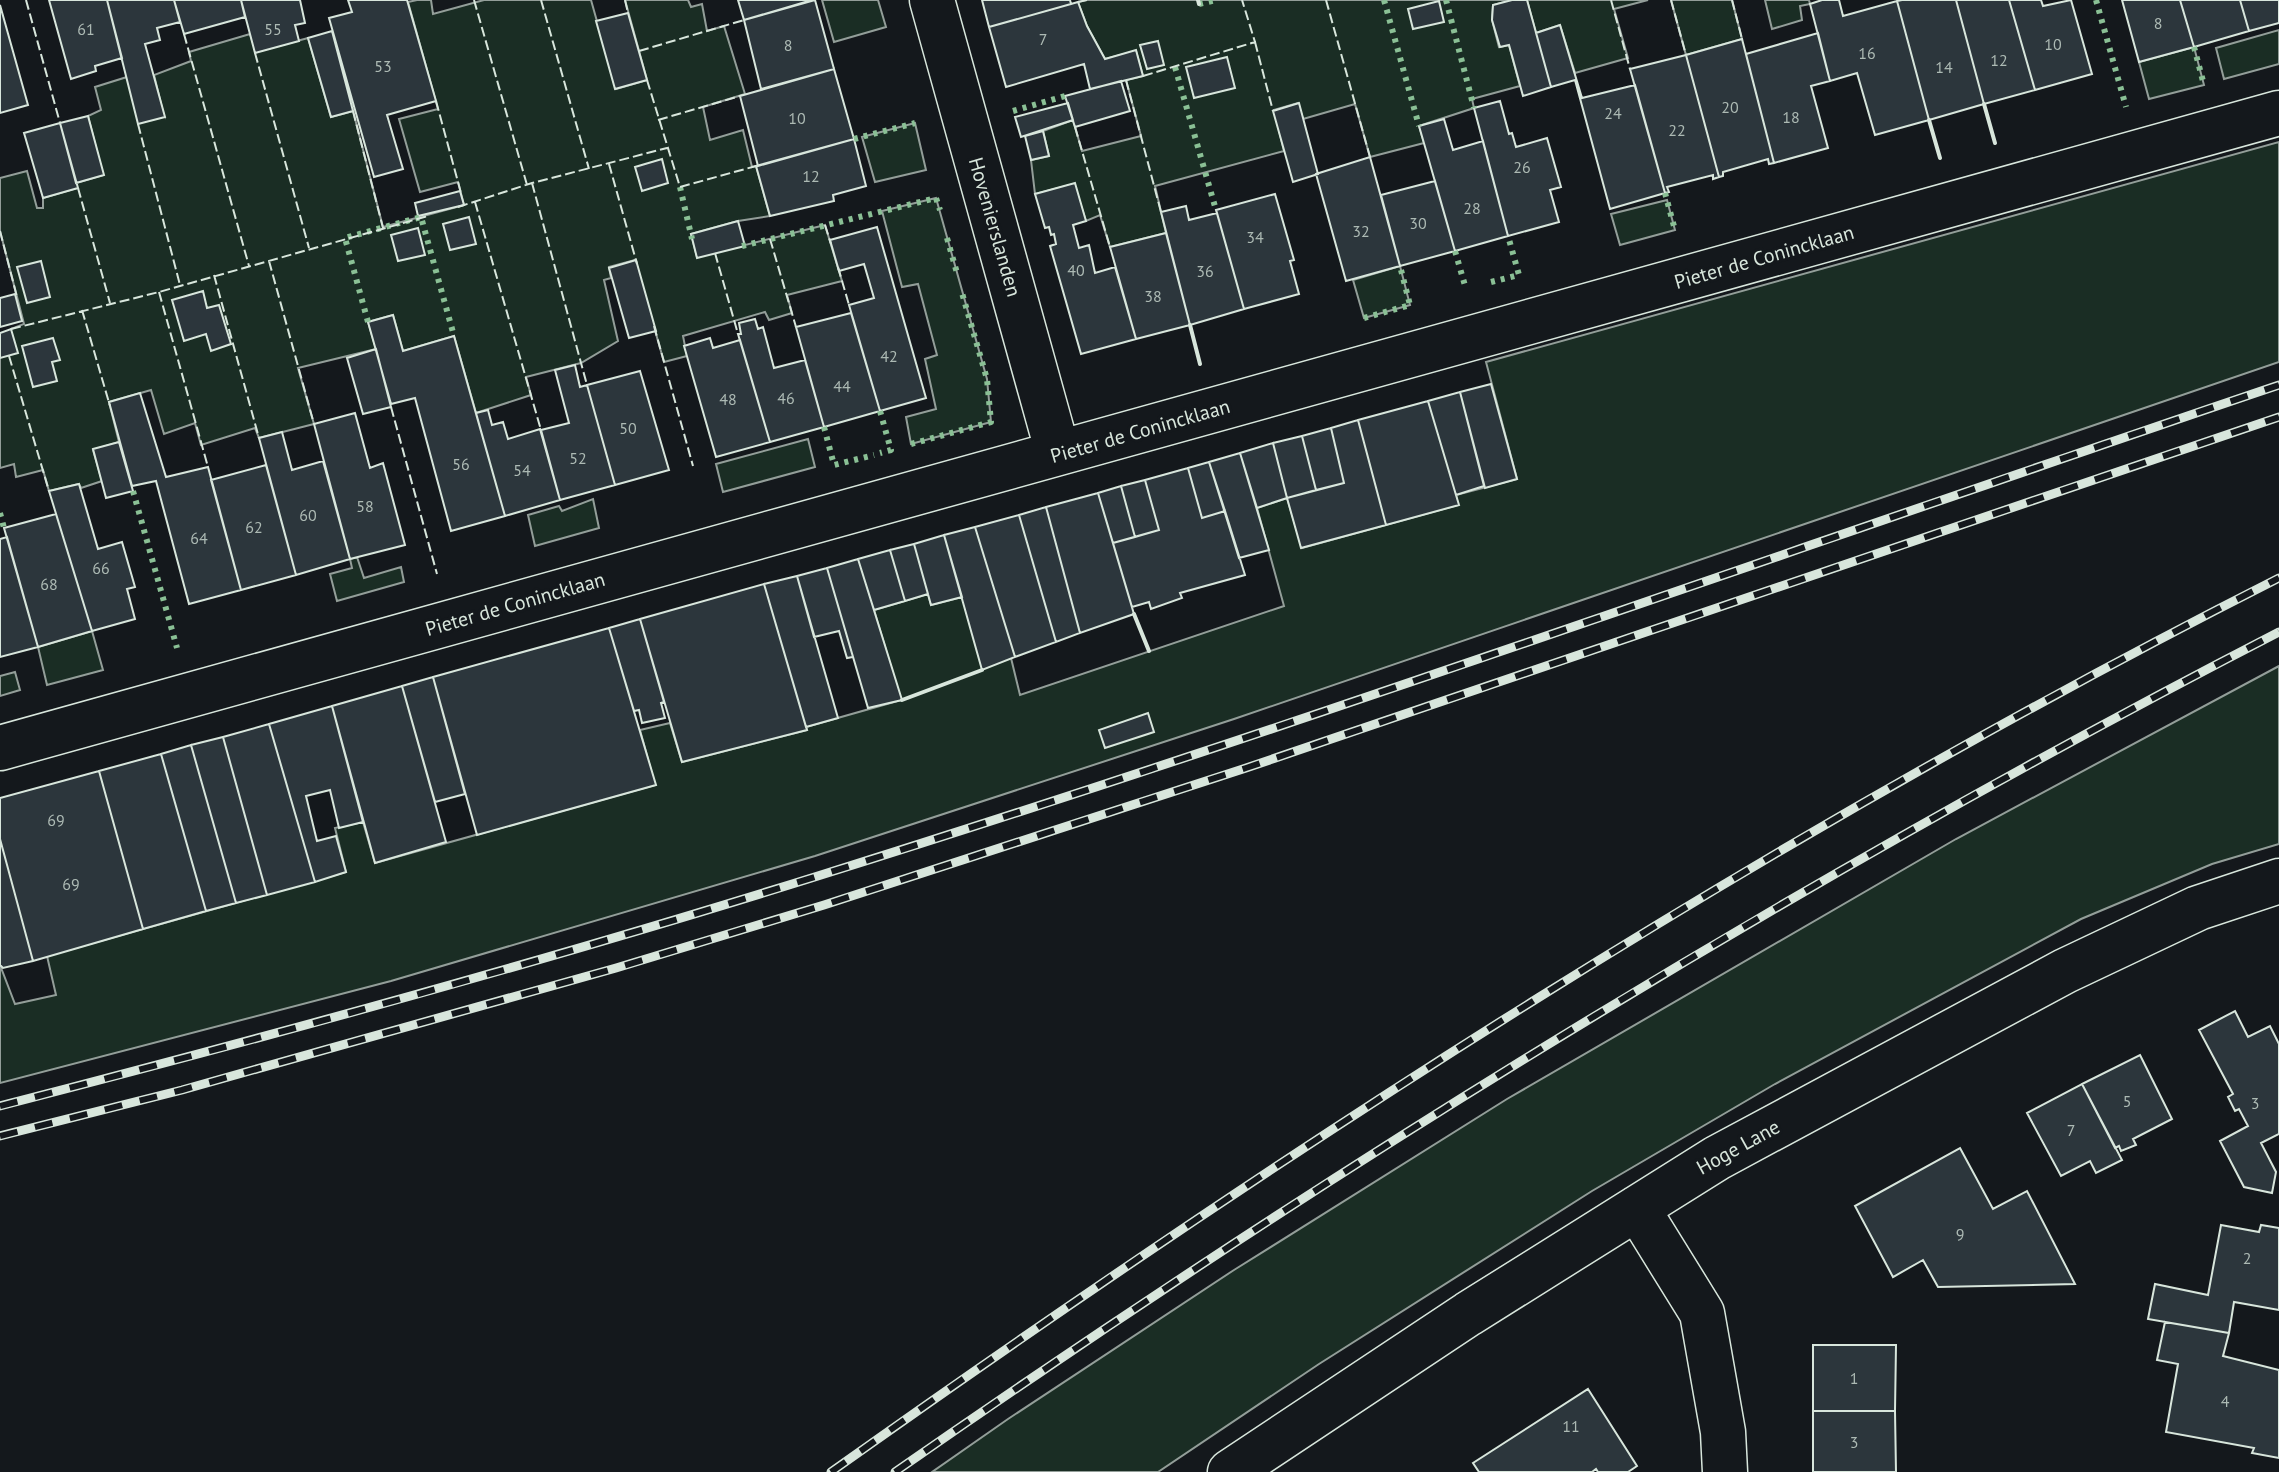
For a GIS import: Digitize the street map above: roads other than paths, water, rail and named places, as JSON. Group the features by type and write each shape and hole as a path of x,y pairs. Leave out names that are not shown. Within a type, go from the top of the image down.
{"street":[{"name":"Hovenierslanden","path":"932,0 1058,453"},
{"name":"Pieter de Conincklaan","path":"0,748 2279,113"},
{"name":"Hoge Lane","path":"1230,1472 1468,1314 1717,1158 2065,971 2198,908 2279,881"},
{"path":"1637,1208 1702,1313 1723,1432 1725,1472"}],"railway":[{"path":"0,1106 412,996 821,875 1370,696 2279,385"},
{"path":"0,1136 182,1090 616,968 824,905 1246,768 2279,417"},
{"path":"831,1472 1181,1230 1538,998 1904,779 2090,676 2279,578"},
{"path":"895,1472 1231,1246 1573,1029 1923,824 2279,632"}]}
